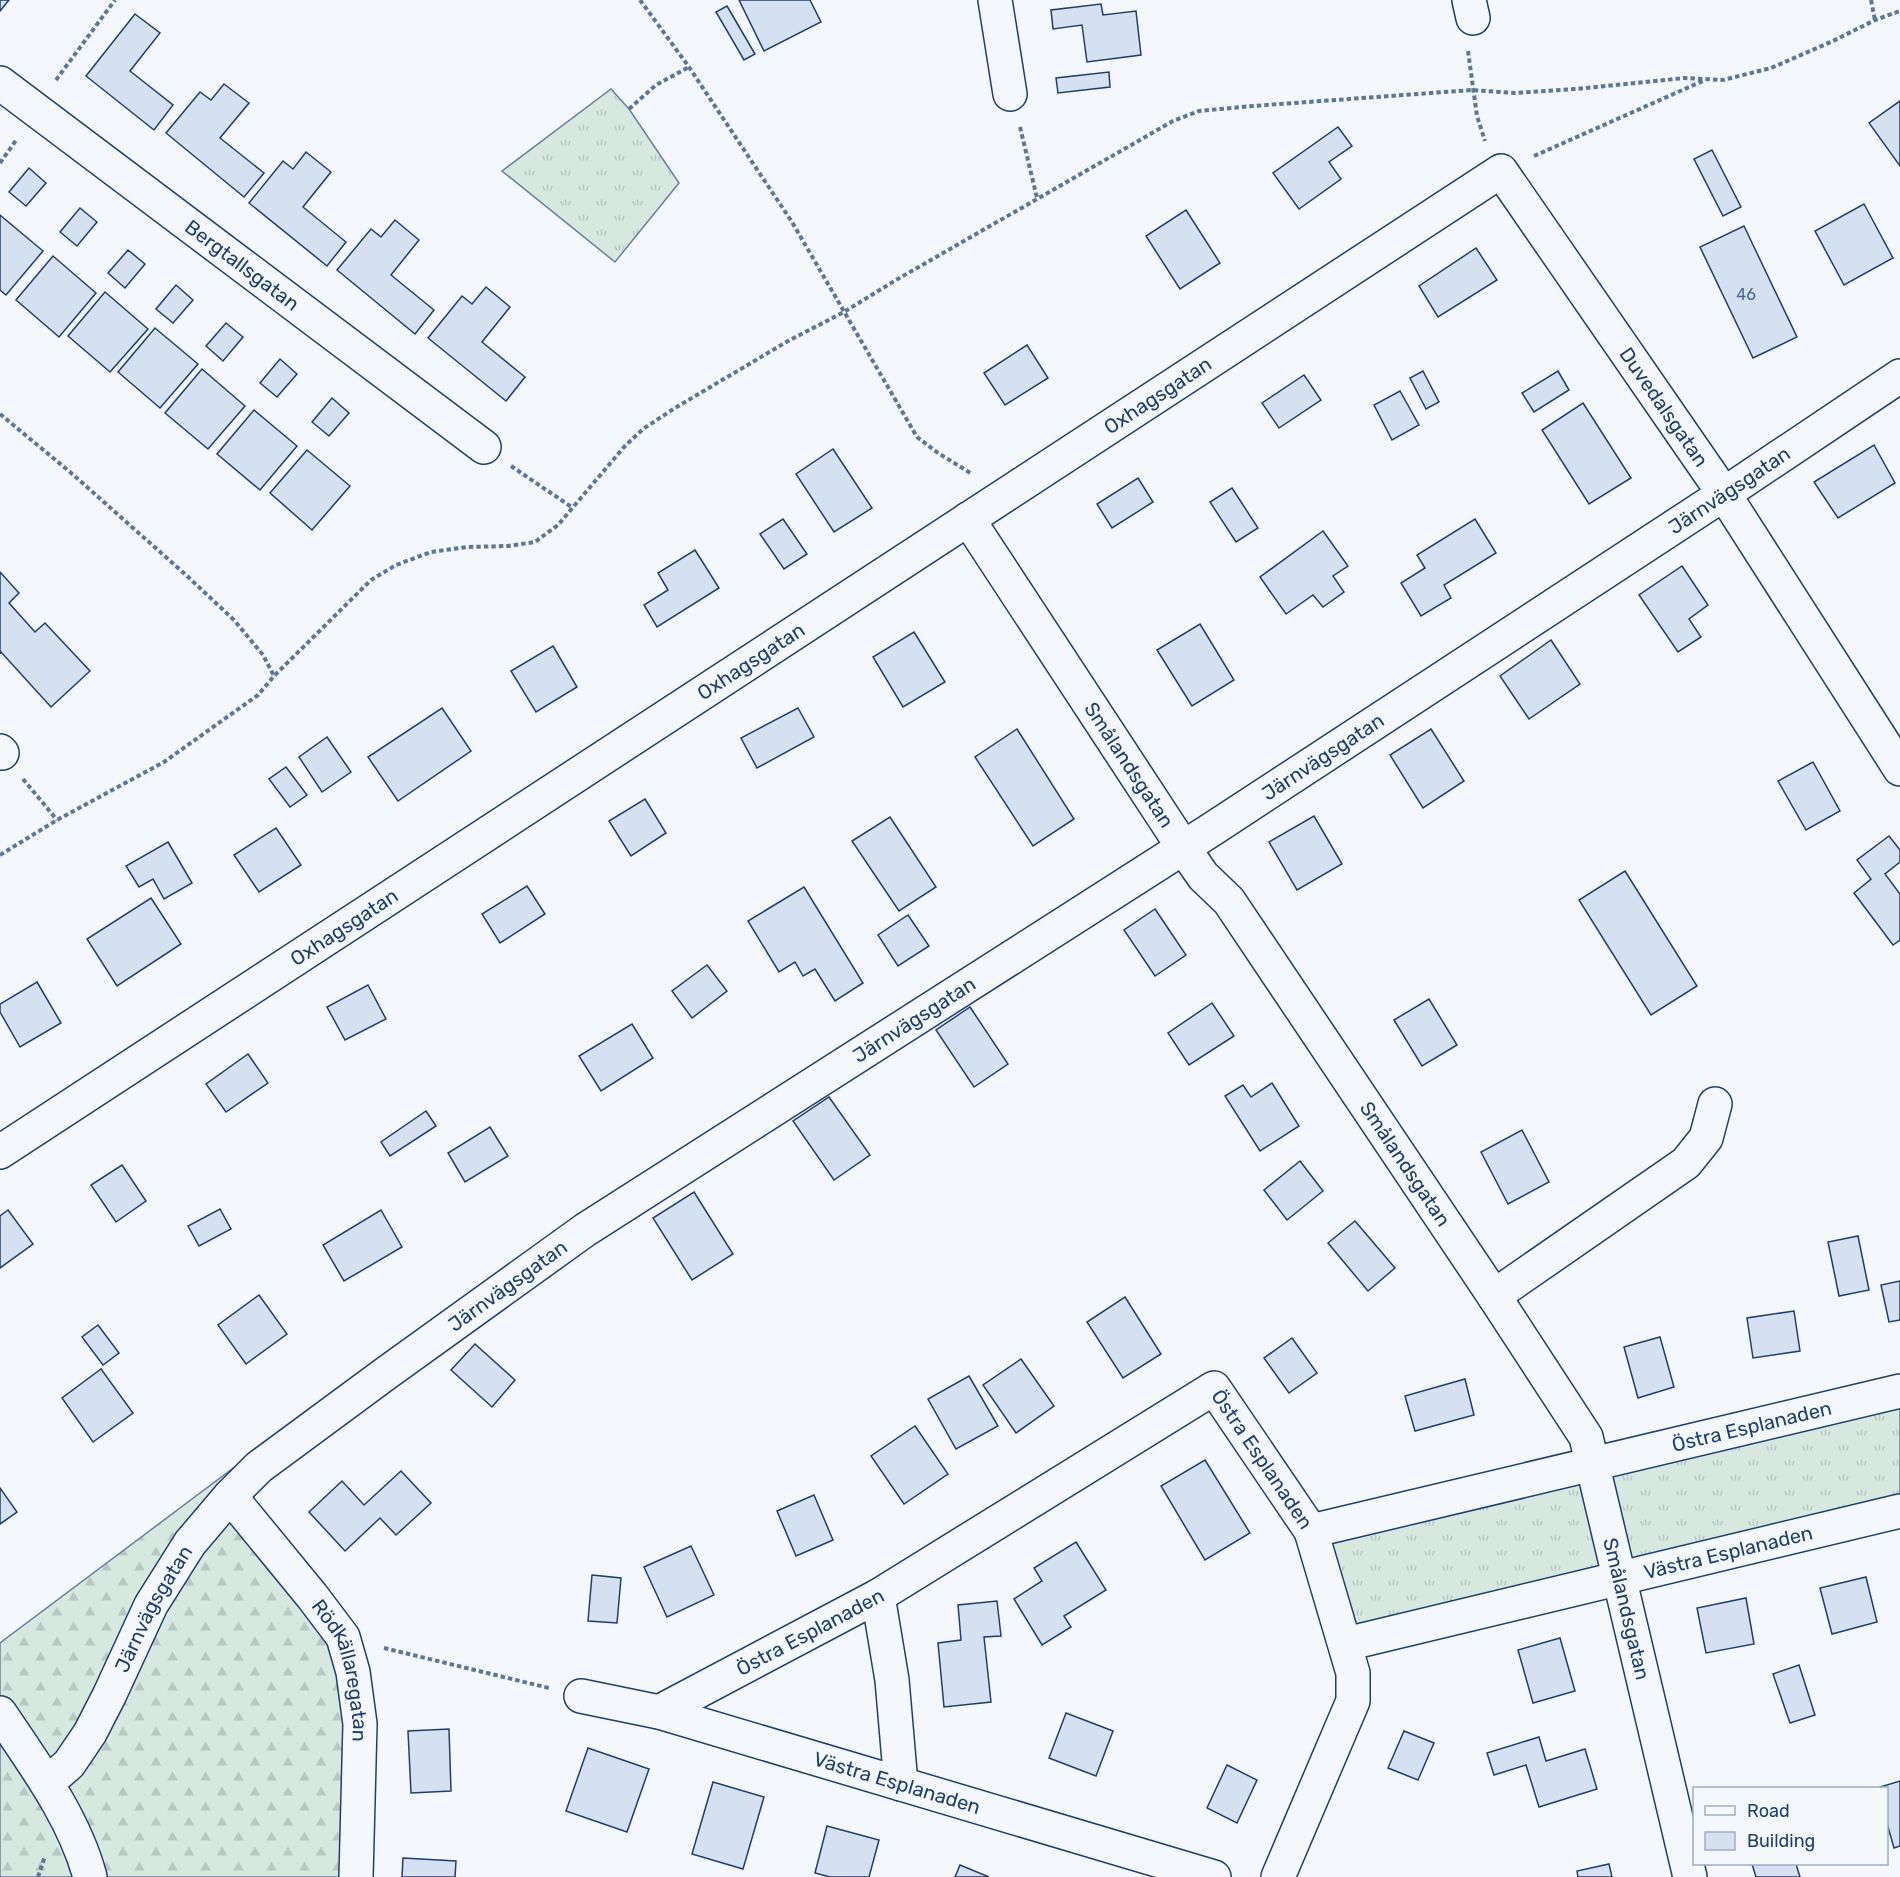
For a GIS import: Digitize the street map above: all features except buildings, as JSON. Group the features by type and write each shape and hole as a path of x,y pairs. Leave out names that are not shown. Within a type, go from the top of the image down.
{"street":[{"path":"994,0 1010,94"},
{"name":"Bergtallsgatan","path":"0,83 484,447"},
{"name":"Duvedalsgatan","path":"1501,171 1725,494 1900,769"},
{"name":"Oxhagsgatan","path":"0,1152 1501,171"},
{"name":"Järnvägsgatan","path":"47,1783 69,1764 90,1733 110,1696 151,1605 190,1543 230,1496 259,1467 585,1230 1183,847 1725,494 1900,376"},
{"name":"Smålandsgatan","path":"968,519 1183,847 1203,876 1228,901 1494,1296 1586,1437 1690,1877"},
{"path":"1494,1296 1686,1163 1706,1138 1715,1104"},
{"name":"Östra Esplanaden","path":"659,1712 878,1596 1214,1388 1311,1531 1900,1391"},
{"name":"Rödkällaregatan","path":"230,1496 312,1596 342,1637 354,1671 360,1724 356,1877"},
{"name":"Västra Esplanaden","path":"1346,1644 1900,1510"},
{"path":"1278,1877 1353,1701 1353,1673 1346,1644 1311,1531"},
{"path":"878,1596 892,1680 901,1784"},
{"name":"Västra Esplanaden","path":"580,1696 659,1712 1214,1877"},
{"path":"0,1713 47,1783 72,1830 90,1877"}],"path":[{"path":"640,0 689,67 792,222 917,437 991,486 1000,497"},
{"path":"1871,0 1875,20"},
{"path":"1471,9 1467,49 1472,90 1485,142 1501,171 1707,79"},
{"path":"0,855 57,820 164,762 258,695 274,676 371,580 396,565 431,552 535,542 558,525 624,447 643,429 788,341 844,312 1173,121 1199,111 1265,105 1472,90 1515,93 1683,78 1724,80 1771,68 1875,20 1900,11"},
{"path":"629,110 656,85 689,67"},
{"path":"1010,94 1037,198"},
{"path":"0,414 79,480 234,620 263,655 274,676"},
{"path":"484,447 573,508"},
{"path":"1,752 57,820"},
{"path":"342,1637 580,1696"}],"green space":[{"path":"611,89 629,109 679,183 615,262 502,171"},
{"path":"1900,1380 1900,1501 1342,1638 1307,1530"},
{"path":"240,1463 273,1552 336,1632 357,1748 344,1877 0,1877 0,1643"}]}
